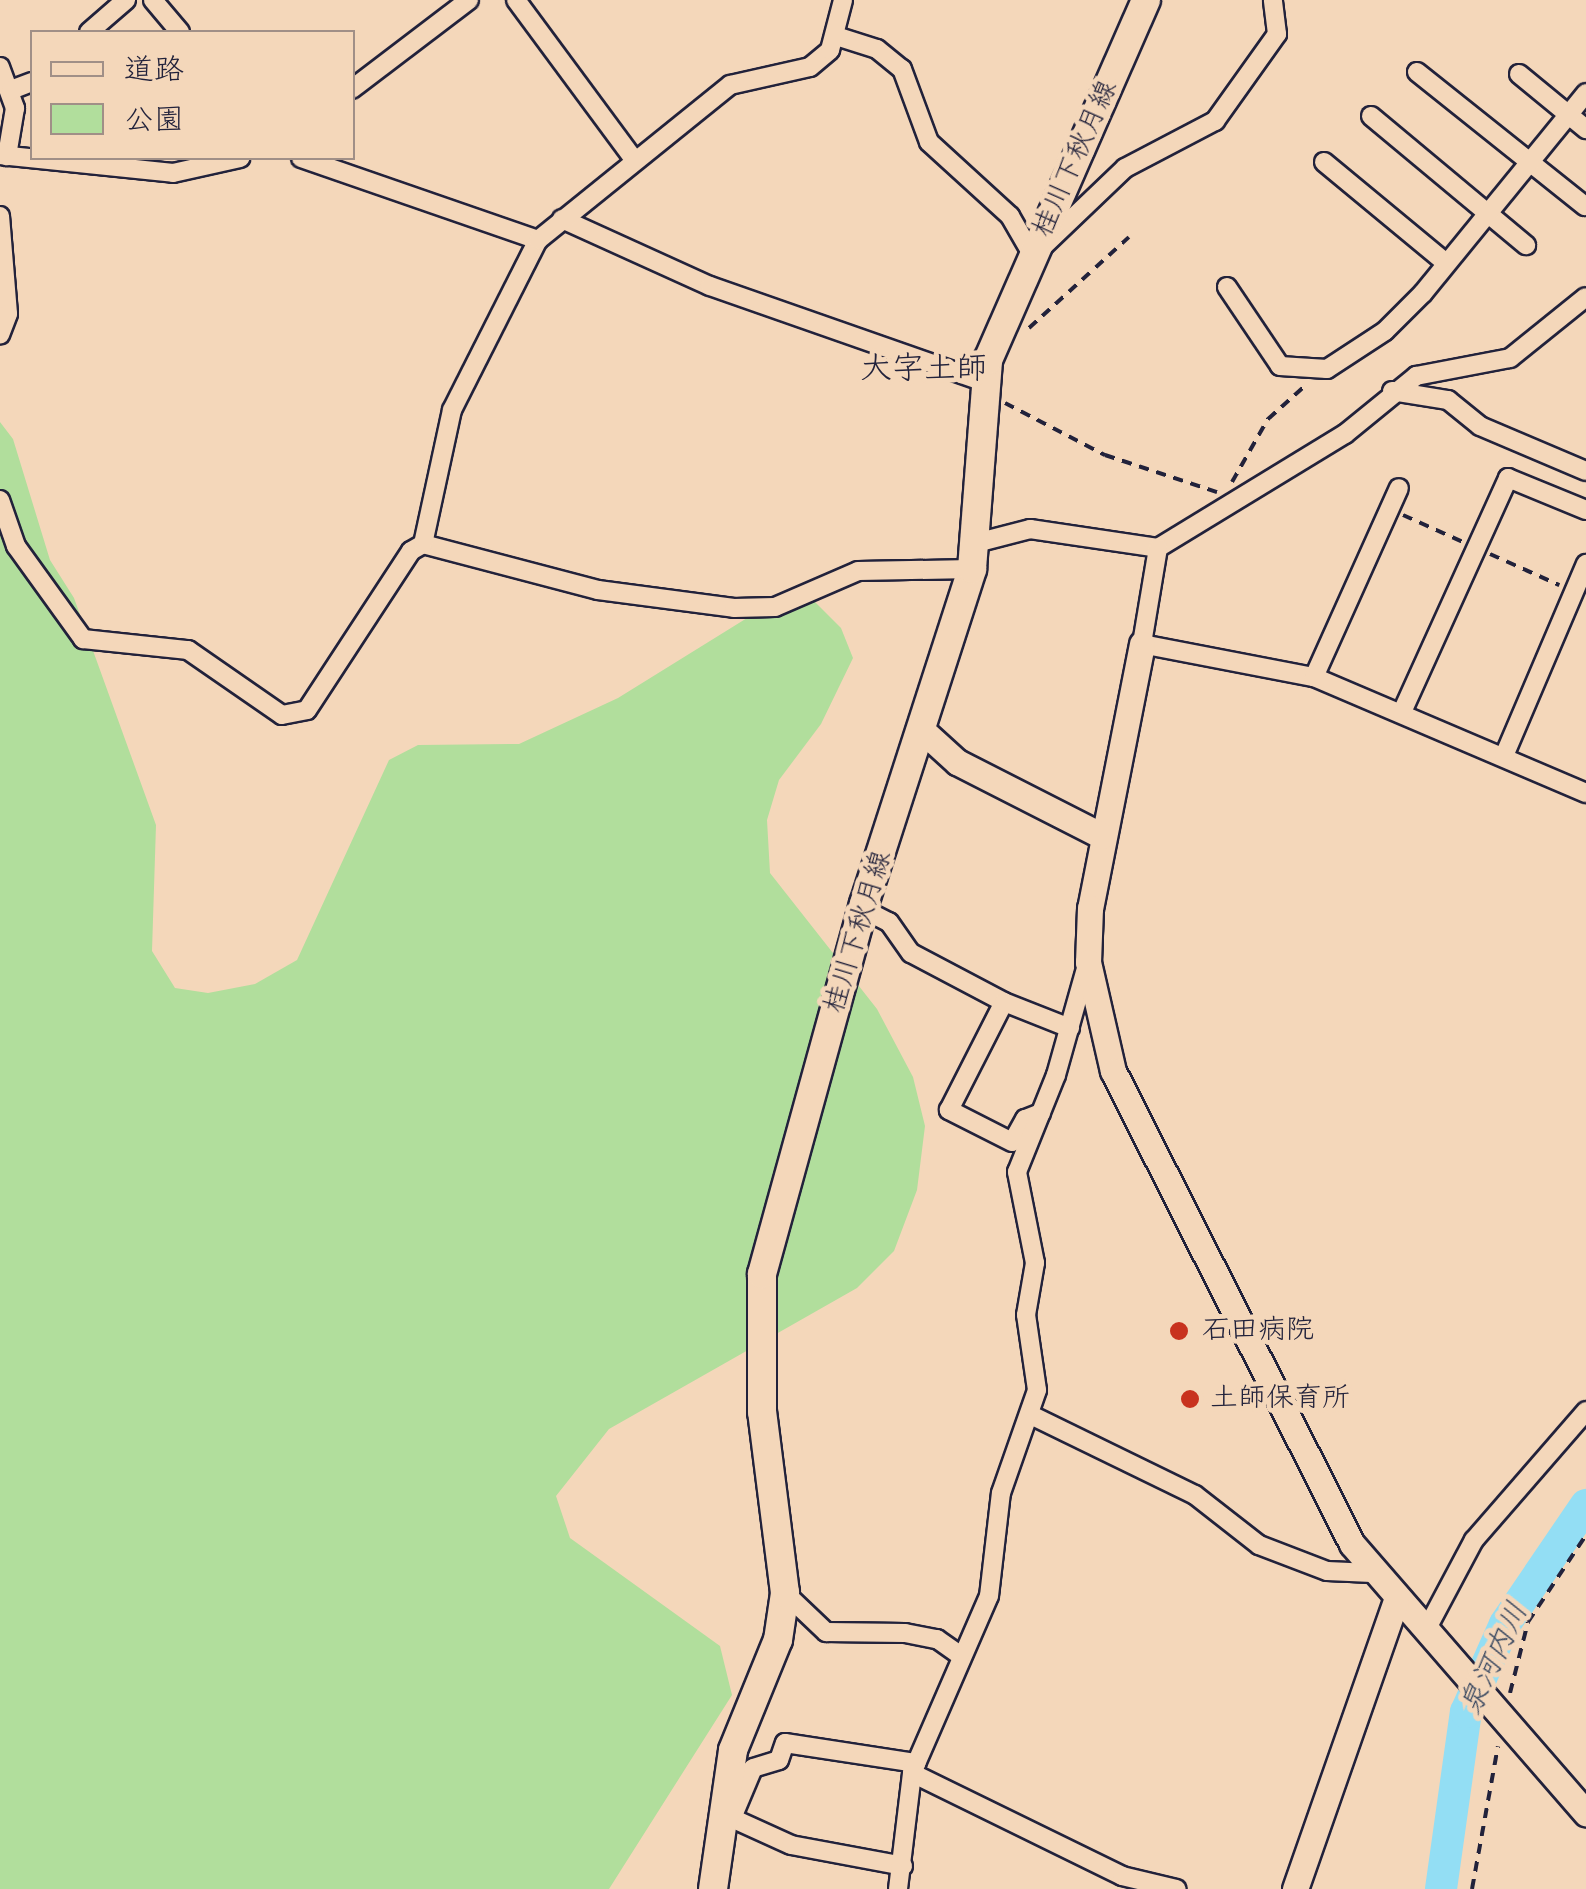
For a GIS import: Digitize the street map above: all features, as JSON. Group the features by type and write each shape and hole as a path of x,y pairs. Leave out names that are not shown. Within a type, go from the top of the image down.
{"main road":[{"name":"桂川下秋月線","path":"713,1889 728,1816 732,1750 778,1640 785,1593 762,1412 762,1274 863,909 924,732 974,556 983,388 1033,256 1146,0"}],"street":[{"path":"91,30 126,0"},
{"path":"153,0 178,30"},
{"path":"355,86 469,0"},
{"path":"516,0 632,158"},
{"path":"423,544 452,410 538,240 632,158 730,84 810,67 836,36 843,0"},
{"path":"836,36 877,49 902,69 929,142 1001,206 1033,256 1126,168 1216,121 1277,34 1273,0"},
{"path":"0,67 11,90 3,155 30,158"},
{"path":"1417,72 1585,206"},
{"path":"1518,74 1586,130"},
{"path":"11,90 30,83"},
{"path":"1227,287 1280,366 1326,368 1385,331 1488,214 1586,93"},
{"path":"1372,116 1526,244"},
{"path":"50,160 173,173 231,160"},
{"path":"307,160 538,240"},
{"path":"1324,162 1446,262"},
{"path":"0,216 8,314 0,334"},
{"path":"562,219 710,286 983,388"},
{"path":"0,500 16,546 83,639 188,650 282,715 306,710 411,550 423,544 598,590 734,608 775,607 858,571 974,556 1030,530 1158,548 1345,434 1392,391 1432,370 1510,358 1586,297"},
{"path":"1392,391 1448,400 1519,445 1586,471"},
{"path":"1402,712 1508,478 1519,445"},
{"path":"1508,478 1586,510"},
{"path":"1314,677 1399,488"},
{"path":"898,1889 914,1768 960,1655 989,1596 1002,1493 1031,1415 1036,1370 1026,1315 1035,1263 1018,1172 1070,1028 1088,962 1102,836 1158,548"},
{"path":"1504,756 1586,564"},
{"path":"1142,644 1314,677 1586,793"},
{"path":"924,732 957,762 1102,836"},
{"path":"863,909 890,922 911,953 1004,1002 1070,1028"},
{"path":"1088,962 1113,1071 1260,1372 1372,1573 1586,1813"},
{"path":"1004,1002 948,1110 1012,1142 1024,1120 1041,1113"},
{"path":"1425,1632 1474,1540 1586,1412"},
{"path":"1031,1415 1194,1495 1259,1546 1326,1571 1372,1573"},
{"path":"785,1593 826,1632 905,1632 937,1639 960,1655"},
{"path":"1294,1889 1396,1600"},
{"path":"903,1866 791,1845 728,1816 753,1768 779,1760 784,1742 914,1768 1122,1876 1176,1889"}],"path":[{"path":"1027,330 1128,237"},
{"path":"983,388 1105,456 1223,494 1268,419 1326,368"},
{"path":"1472,1889 1500,1714 1528,1622 1586,1536"}],"green space":[{"path":"0,422 13,439 50,560 74,598 156,825 152,951 175,988 208,993 255,984 297,960 389,760 418,745 519,744 618,698 776,600 813,600 841,628 853,658 821,724 779,780 767,820 770,873 877,1009 913,1077 925,1126 917,1190 894,1251 857,1288 609,1429 556,1496 570,1538 720,1646 732,1695 609,1889 0,1889"}],"waterway":[{"name":"泉河内川","path":"1441,1889 1466,1712 1505,1624 1586,1505"}],"place":[{"name":"石田病院","path":"1179,1331"},
{"name":"土師保育所","path":"1190,1399"}],"district":[{"name":"大字土師","path":"924,370"}]}
